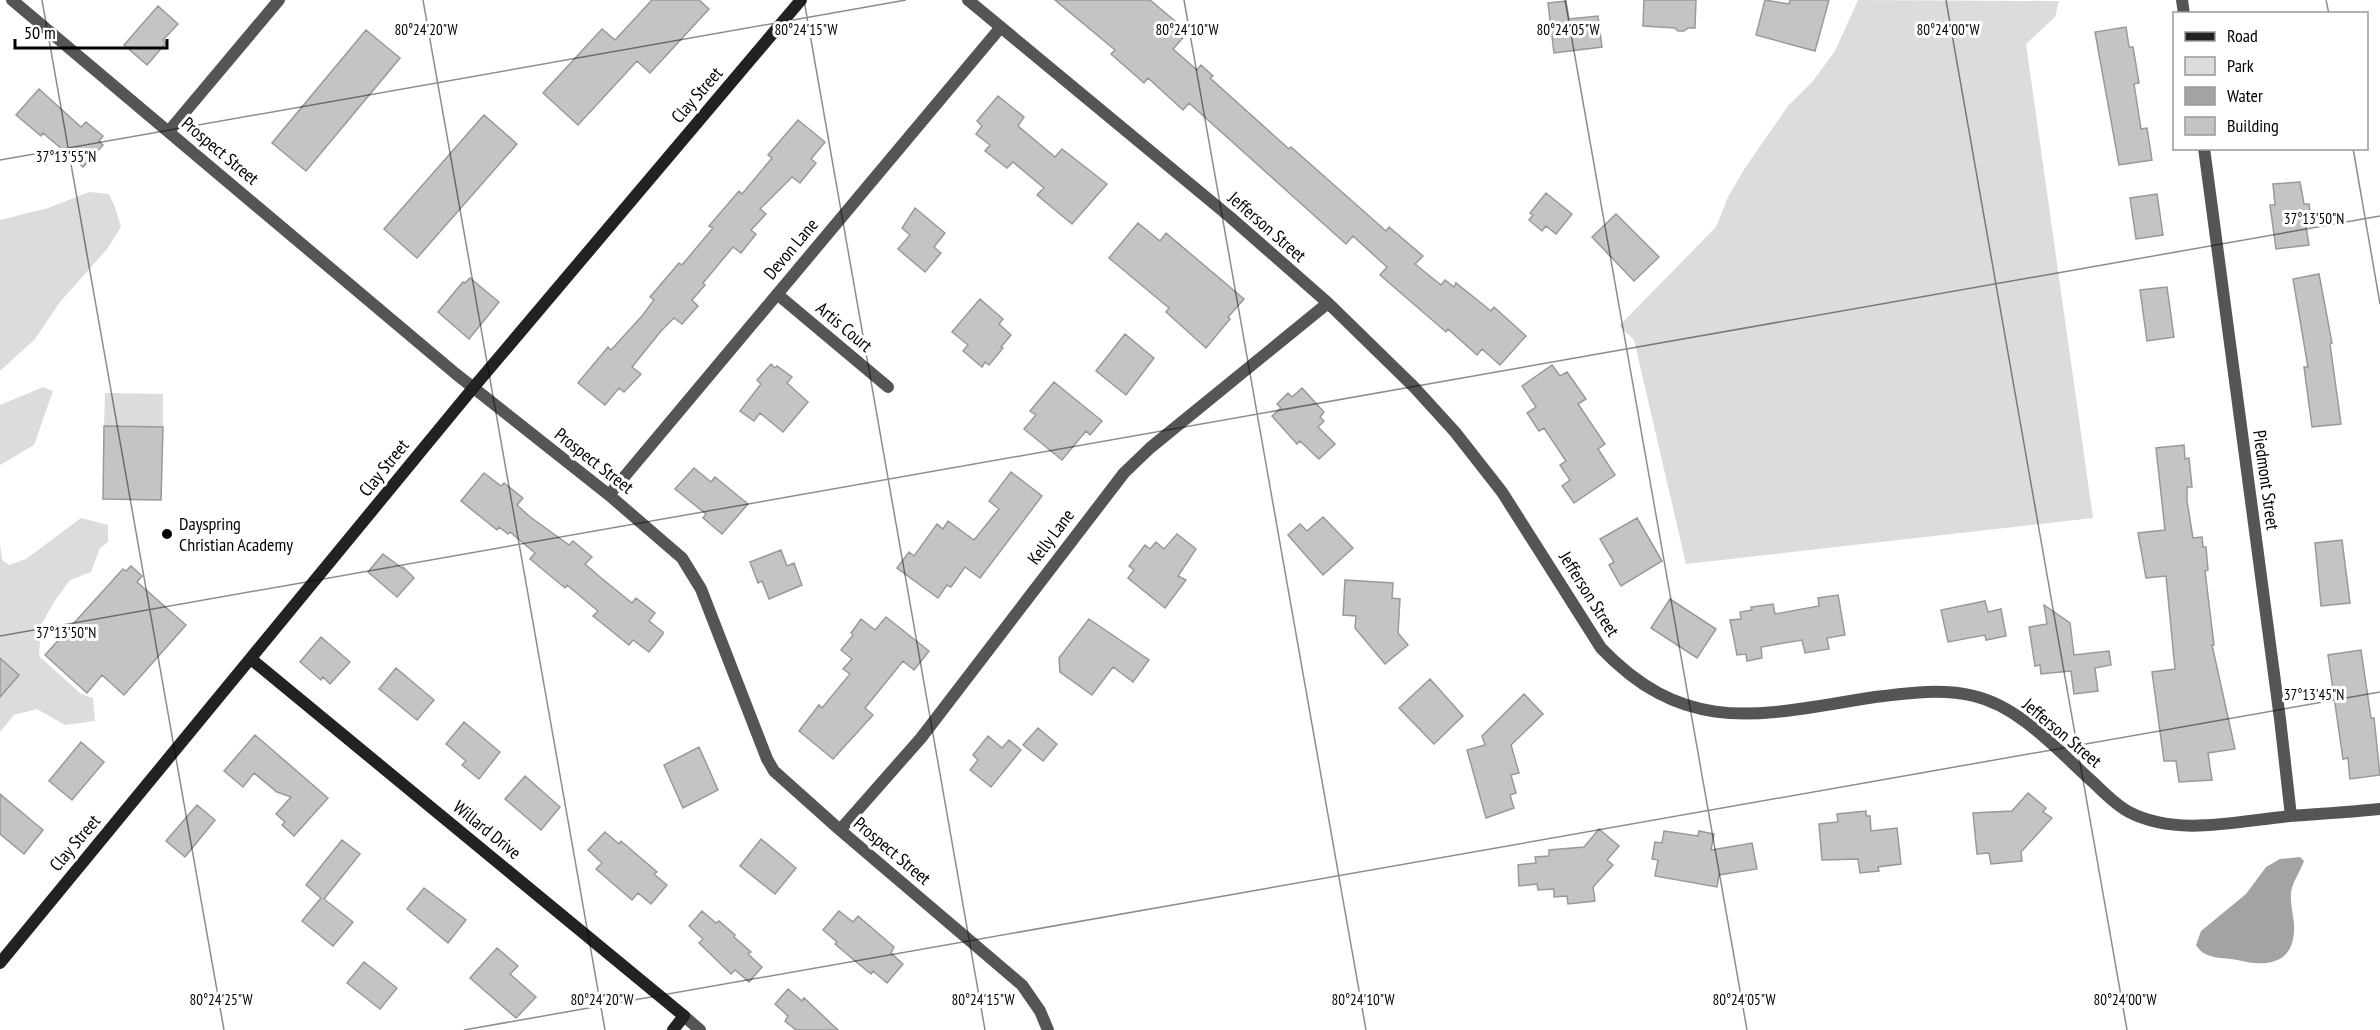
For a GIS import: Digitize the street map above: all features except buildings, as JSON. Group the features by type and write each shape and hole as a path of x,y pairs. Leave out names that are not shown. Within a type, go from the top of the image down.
{"street":[{"name":"Prospect Street","path":"12,0 472,388 667,543 693,573 701,589 767,759 784,782 1022,985 1040,1011 1048,1030"},
{"path":"168,131 279,0"},
{"name":"Clay Street","path":"0,963 472,388 801,0"},
{"name":"Jefferson Street","path":"968,0 1230,217 1328,303 1414,387 1455,432 1502,492 1601,648 1621,669 1651,690 1683,706 1720,714 1756,714 1902,693 1944,691 1975,696 2001,706 2025,722 2127,811 2154,822 2178,825 2380,809"},
{"name":"Devon Lane","path":"609,495 1001,27"},
{"name":"Piedmont Street","path":"2204,150 2291,816"},
{"name":"Artis Court","path":"777,294 888,387"},
{"name":"Kelly Lane","path":"840,830 921,738 1124,473 1150,448 1328,303"},
{"name":"Willard Drive","path":"251,659 700,1030"},
{"path":"673,1030 684,1016"}],"green space":[{"path":"1858,0 2059,1 2055,17 2026,44 2093,518 1686,564 1634,340 1619,326 1716,227 1728,197 1745,168 1788,106 1813,81 1835,51"},
{"path":"89,192 109,194 121,227 107,249 60,302 35,339 0,371 0,220 48,208"},
{"path":"43,387 53,391 34,445 0,465 0,405"},
{"path":"105,393 163,394 163,427 104,426"},
{"path":"81,518 108,525 108,542 100,548 91,572 70,580 54,602 41,625 39,656 81,694 93,698 95,721 65,725 37,709 14,715 0,732 0,543 2,560 9,565 26,559"}],"water":[{"path":"2300,857 2304,861 2291,892 2293,937 2285,955 2278,960 2260,963 2209,956 2200,950 2196,945 2201,931 2246,894 2266,867 2280,859"}],"place":[{"name":"Dayspring Christian Academy","path":"167,534"}]}
